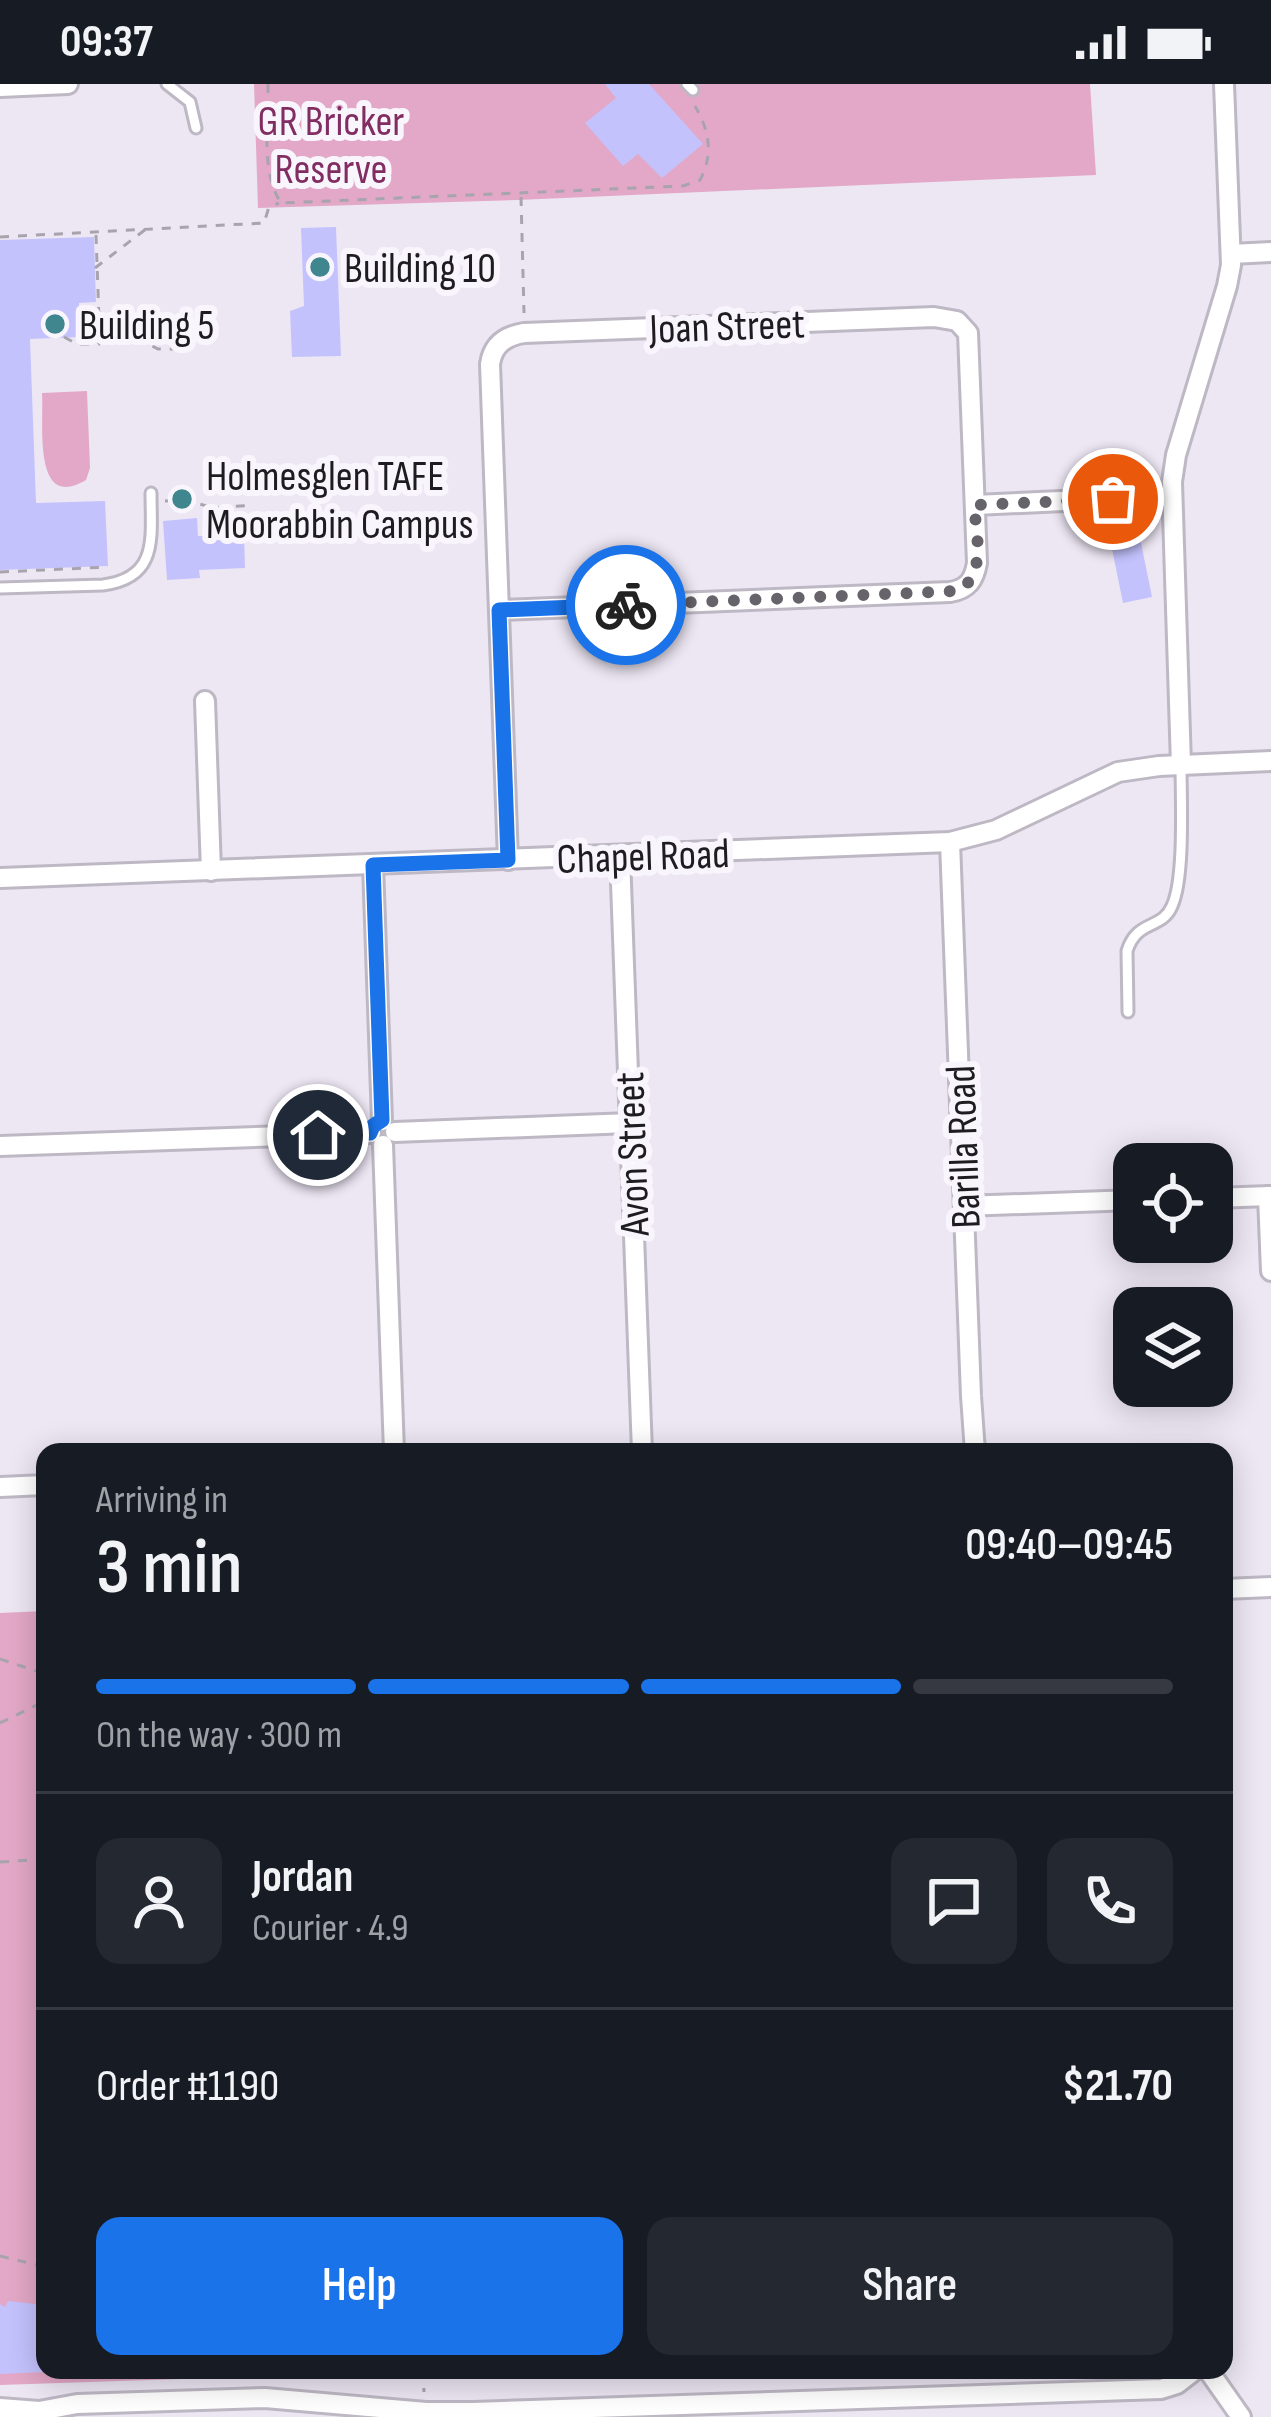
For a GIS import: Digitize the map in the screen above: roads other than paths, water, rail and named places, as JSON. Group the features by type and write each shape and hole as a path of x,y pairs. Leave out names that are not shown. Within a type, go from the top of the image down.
{"street":[{"path":"0,87 68,84"},
{"path":"1181,765 1172,496 1176,455 1227,286 1231,254 1224,84"},
{"path":"1231,254 1271,252"},
{"name":"Joan Street","path":"499,610 490,364 499,344 524,333 934,317 957,321 969,340 974,505"},
{"path":"508,860 499,610 950,592 969,584 977,563 974,505 1172,496"},
{"path":"205,701 211,871"},
{"name":"Chapel Road","path":"0,878 950,842 996,830 1118,772 1271,761"},
{"name":"Barilla Road","path":"950,842 975,1443"},
{"name":"Avon Street","path":"620,856 643,1443"},
{"path":"373,865 394,1443"},
{"path":"0,1146 630,1123"},
{"path":"1233,1197 1270,1196 1271,1271"},
{"path":"964,1206 1113,1201"},
{"path":"0,1487 36,1485"},
{"path":"1233,1589 1271,1588"},
{"path":"0,2408 40,2414 90,2403 265,2398 474,2414 854,2408 1161,2389 1184,2379"},
{"path":"1214,2379 1241,2417"}],"lane":[{"path":"167,84 190,102 196,128"},
{"path":"0,588 103,585 130,577 141,568 150,546 151,497"},
{"path":"1128,1012 1130,942 1142,928 1167,915 1175,895 1181,765"}],"place":[{"name":"Building 10","path":"320,267"},
{"name":"Building 5","path":"55,324"},
{"name":"Holmesglen TAFE Moorabbin Campus","path":"182,499"}],"park label":[{"name":"GR Bricker Reserve","path":"331,144"}]}
